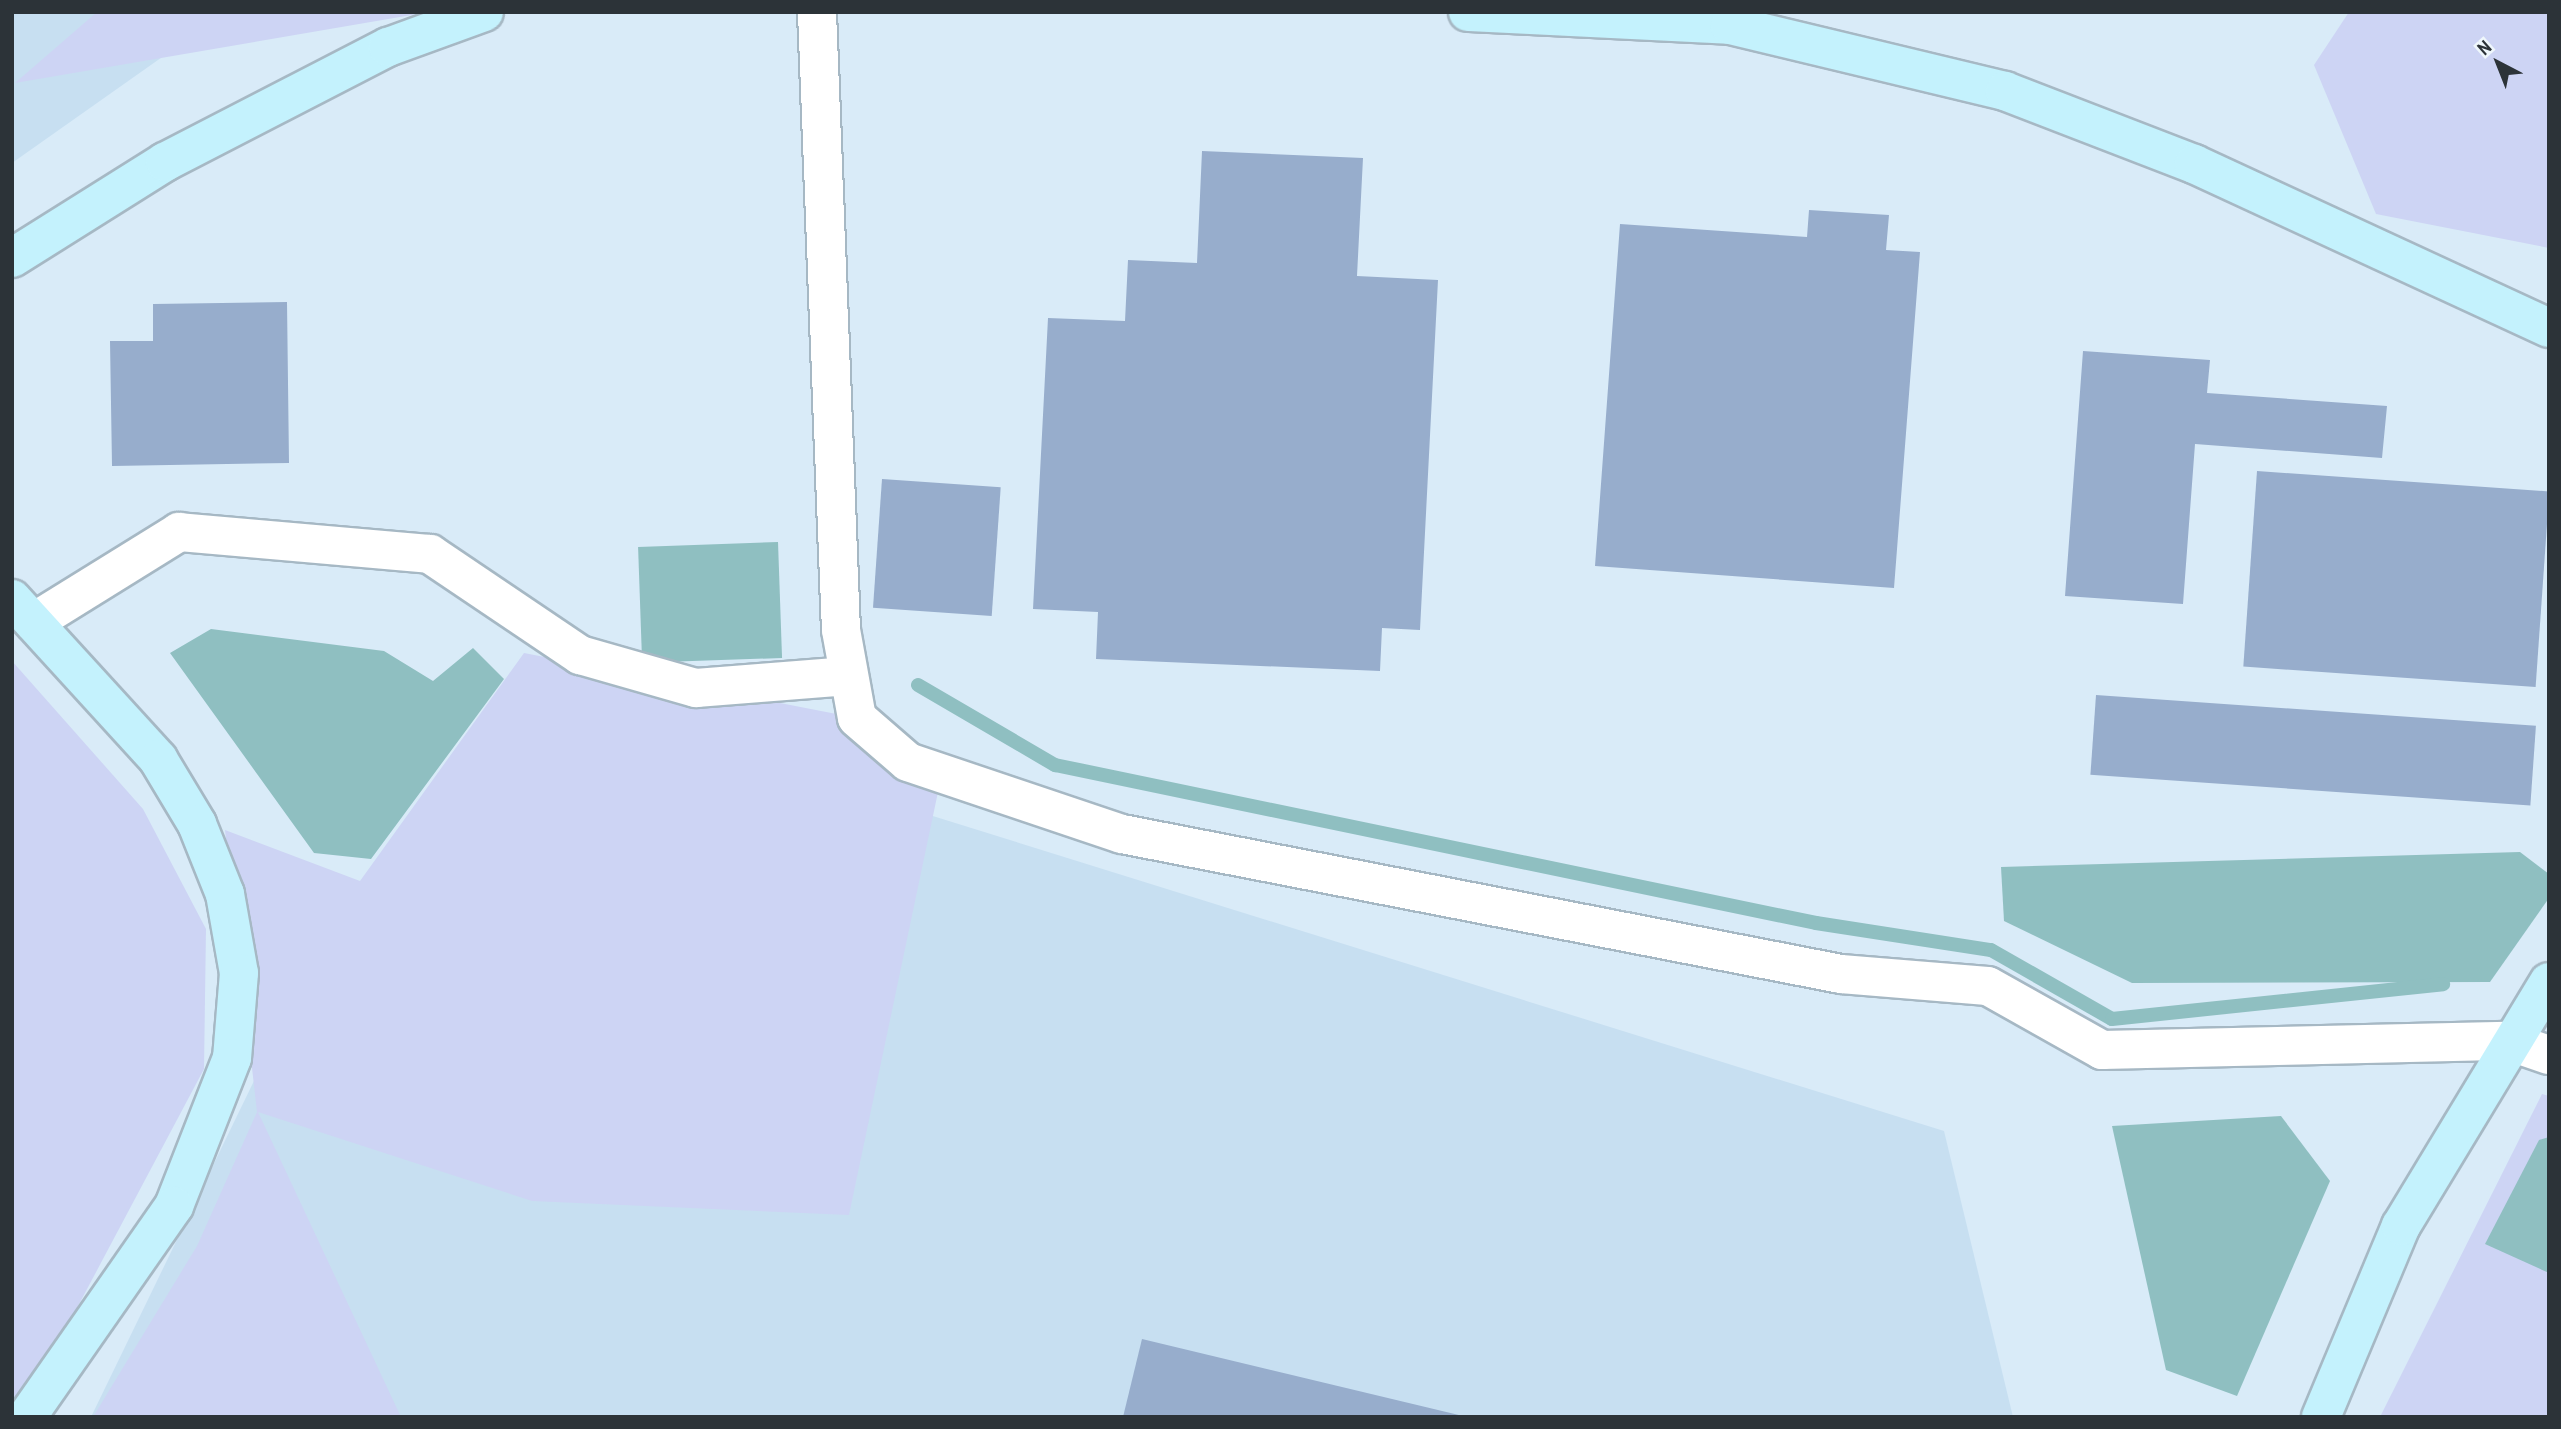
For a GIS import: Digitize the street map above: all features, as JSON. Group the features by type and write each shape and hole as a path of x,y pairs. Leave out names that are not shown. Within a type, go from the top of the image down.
{"street":[{"path":"12,258 165,162 388,47 484,12"},
{"path":"817,12 841,630 857,718 908,762 1122,834 1841,974 1988,986 2102,1050 2508,1041 2549,1055"},
{"path":"1468,12 1730,25 2005,90 2194,164 2549,328"},
{"path":"27,1417 174,1206 232,1058 239,973 225,894 197,824 158,759 23,610 179,532 430,554 580,654 696,688 849,676"},
{"path":"2321,1417 2401,1226 2508,1041 2549,982"}],"shaded area":[{"path":"12,12 226,12 12,163"},
{"path":"97,12 429,12 15,83"},
{"path":"2349,12 2549,12 2549,248 2376,214 2314,65"},
{"path":"778,542 782,658 642,663 638,547"},
{"path":"211,629 384,651 433,681 473,648 504,679 371,859 314,853 170,653"},
{"path":"524,653 857,718 942,773 849,1215 532,1201 258,1112 401,1417 93,1417 197,1246 257,1112 225,830 360,881"},
{"path":"12,661 143,809 206,929 204,1069 19,1417 12,1417"},
{"path":"817,780 1944,1131 2013,1417 91,1417 317,951"},
{"path":"2520,852 2549,874 2549,898 2490,982 2132,983 2004,921 2001,867"},
{"path":"2542,1094 2549,1096 2549,1417 2380,1417"},
{"path":"2281,1116 2330,1181 2237,1396 2166,1370 2112,1126"},
{"path":"2549,1137 2549,1273 2485,1244 2539,1140"}],"building":[{"path":"1202,151 1363,158 1357,276 1438,280 1420,630 1382,628 1380,671 1096,659 1098,612 1033,609 1048,318 1125,321 1128,260 1197,263"},
{"path":"1809,210 1889,215 1886,250 1920,252 1894,588 1595,566 1620,224 1807,237"},
{"path":"287,302 289,463 112,466 110,341 153,341 153,304"},
{"path":"2083,351 2210,360 2207,393 2387,406 2382,458 2195,444 2183,604 2065,596"},
{"path":"2257,471 2549,491 2536,687 2243,667"},
{"path":"882,479 1001,487 992,616 873,608"},
{"path":"2096,695 2536,726 2530,806 2090,775"},
{"path":"1142,1339 1463,1416 1463,1417 1123,1417"}],"waterway":[{"path":"918,685 1055,765 1816,923 1991,950 2112,1019 2443,984"}]}
